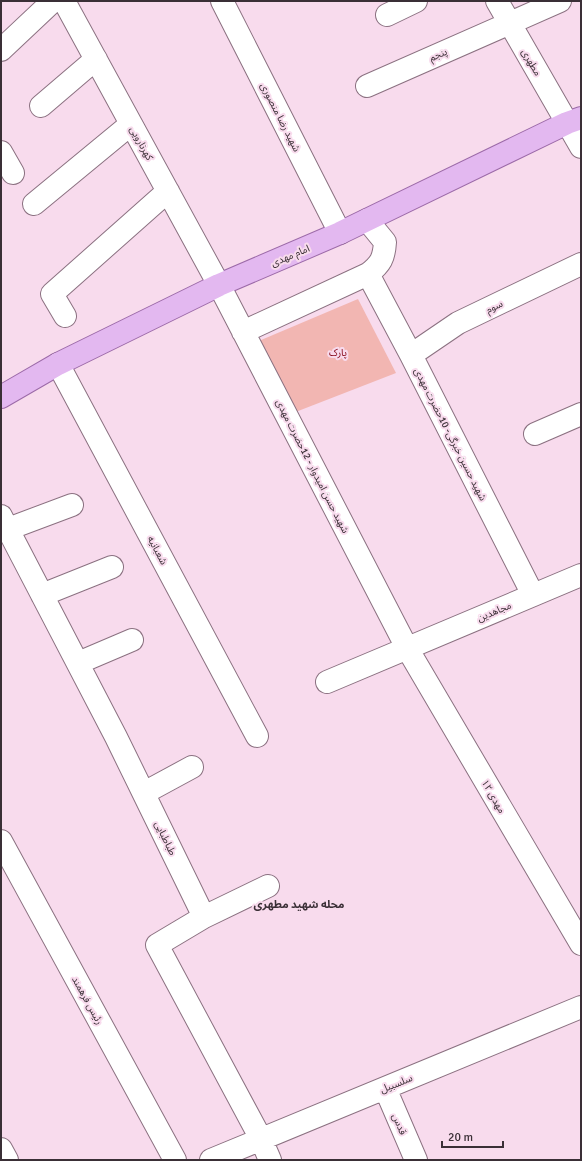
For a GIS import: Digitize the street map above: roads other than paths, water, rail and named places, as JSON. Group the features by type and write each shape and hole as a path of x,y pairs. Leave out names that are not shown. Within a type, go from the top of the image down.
{"main road":[{"name":"امام مهدی","path":"1,397 58,364 219,285 340,233 574,121"}],"street":[{"path":"1,50 53,1"},
{"name":"کهرنارویی","path":"64,1 219,285"},
{"name":"شهید رضا منصوری","path":"222,1 340,233"},
{"path":"387,15 416,1"},
{"name":"مطهری","path":"496,1 574,121 581,147"},
{"name":"پنجم","path":"367,86 560,1"},
{"path":"41,106 96,59"},
{"path":"34,204 131,124"},
{"path":"1,152 13,173"},
{"path":"65,316 52,294 168,191"},
{"path":"243,332 368,274 378,266 384,254 385,242 367,220"},
{"name":"سوم","path":"411,355 458,323 581,264"},
{"name":"شهید حسین خبرگی- 10حضرت مهدی","path":"368,274 411,355 533,595"},
{"name":"شهید حسن امیدوار - 12حضرت مهدی","path":"219,285 408,648"},
{"name":"شعبانیه","path":"58,364 257,736"},
{"path":"535,434 581,414"},
{"path":"4,523 72,505"},
{"name":"طباطبایی","path":"4,523 116,736 204,917"},
{"path":"42,595 112,567"},
{"name":"مجاهدین","path":"328,682 581,574"},
{"path":"78,663 132,640"},
{"name":"مهدی ۱۲","path":"408,648 581,944"},
{"path":"144,793 192,767"},
{"name":"رئیس فرهمند","path":"1,841 175,1160"},
{"path":"268,886 204,917 157,945 261,1139 270,1160"},
{"name":"سلسبیل","path":"211,1160 581,1007"},
{"name":"قدس","path":"385,1088 416,1160"},
{"path":"1,1149 7,1160"}],"district":[{"name":"محله شهید مطهری","path":"299,904"}],"park label":[{"name":"پارک","path":"338,352"}]}
